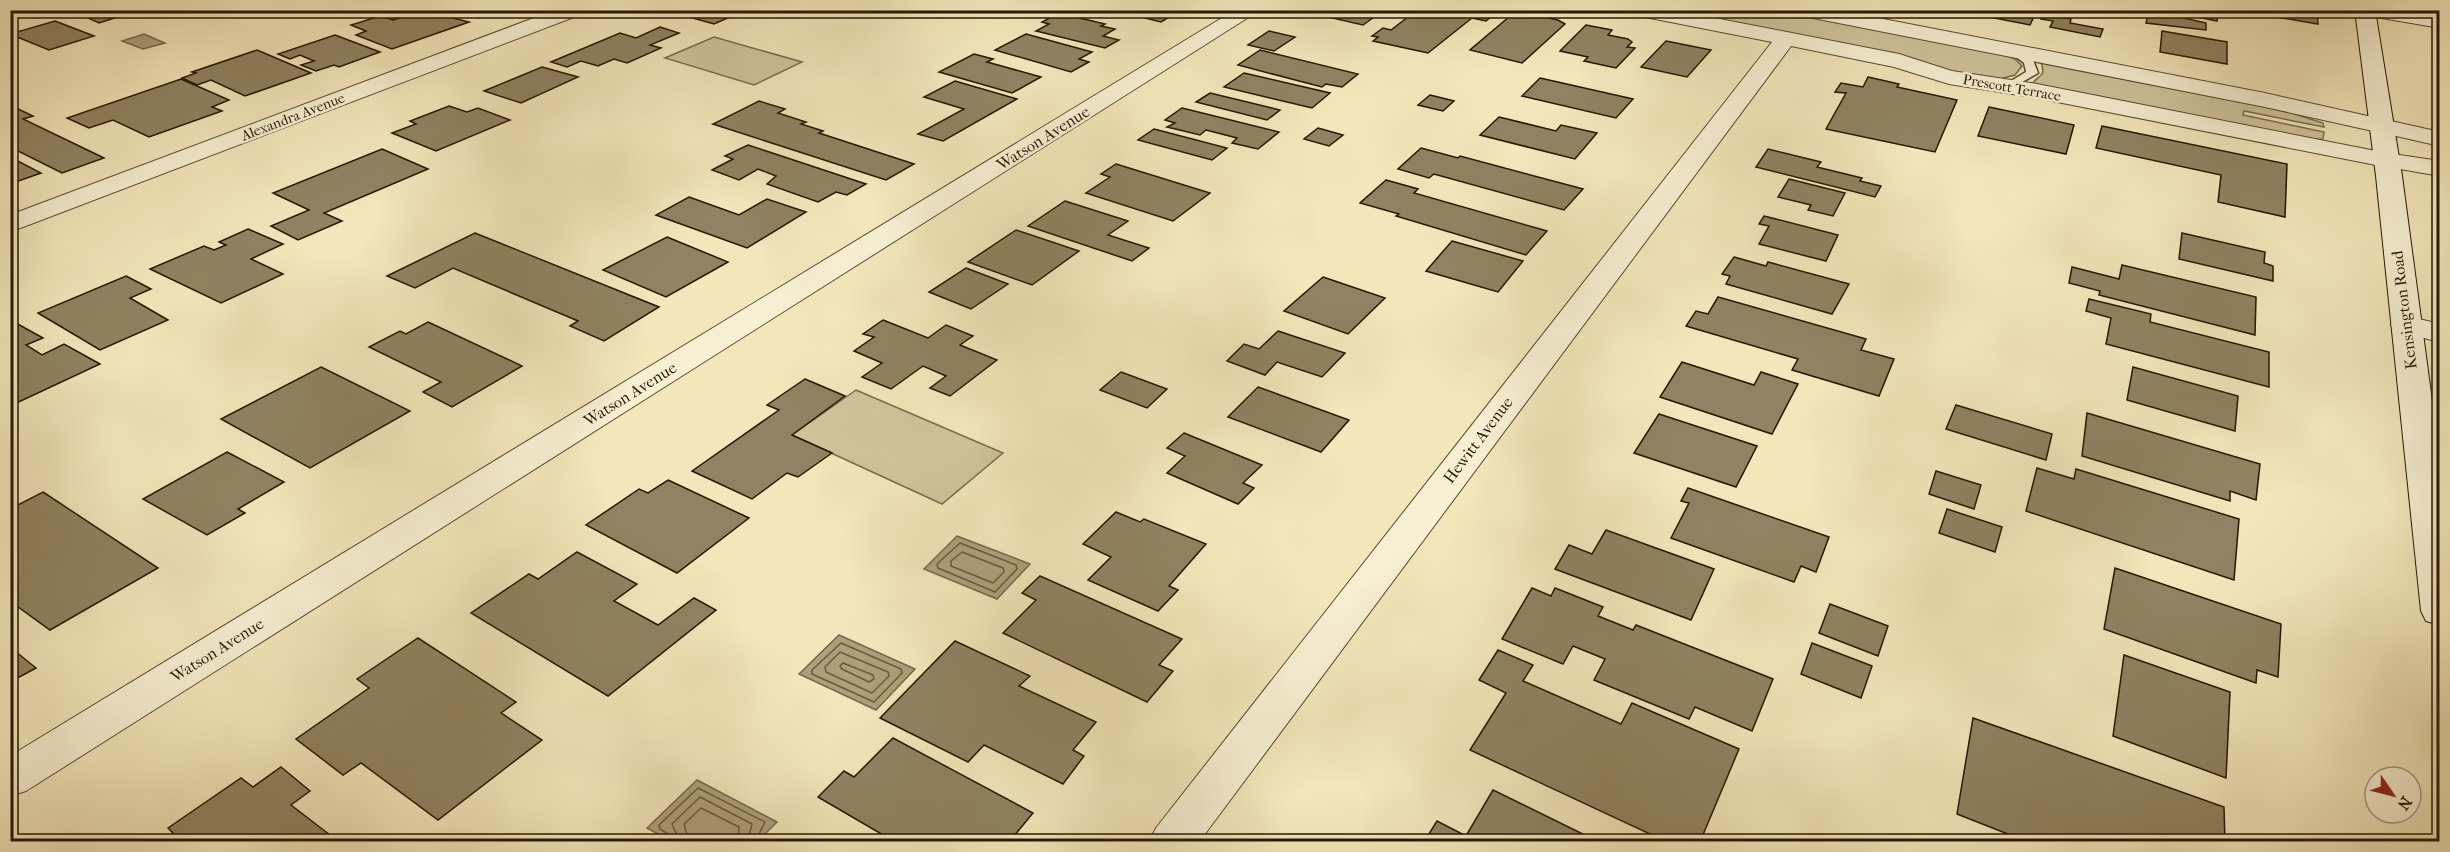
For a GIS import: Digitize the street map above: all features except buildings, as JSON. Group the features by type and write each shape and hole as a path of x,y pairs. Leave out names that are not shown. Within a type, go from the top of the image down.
{"street":[{"name":"Alexandra Avenue","path":"10,224 575,10"},
{"name":"Watson Avenue","path":"10,777 1250,10"},
{"name":"Prescott Terrace","path":"1640,10 1899,61 1949,77 2010,86 2439,170"},
{"name":"Kensington Road","path":"2366,10 2382,126 2439,611"},
{"path":"2370,10 2439,22"},
{"path":"1804,11 2014,51 2439,139"},
{"name":"Hewitt Avenue","path":"1172,842 1785,39"},
{"path":"2406,325 2439,333"}],"lane":[{"path":"2010,86 2032,73 2029,62 2014,51"}],"shaded area":[{"path":"1661,11 1782,11 1998,52 2015,59 2022,66 2015,75 1992,81"},
{"path":"714,37 802,62 754,85 665,58"},
{"path":"2041,62 2285,111 2323,123 2324,127 2244,111 2243,115 2324,132 2323,139 2303,140 2032,85 2042,74"},
{"path":"856,390 1003,453 942,504 792,435"}],"water":[{"path":"144,34 165,43 143,49 122,41"},
{"path":"957,536 1030,564 997,599 924,569"},
{"path":"839,635 915,669 876,710 799,674"},
{"path":"697,780 777,822 758,841 671,841 647,828"}]}
